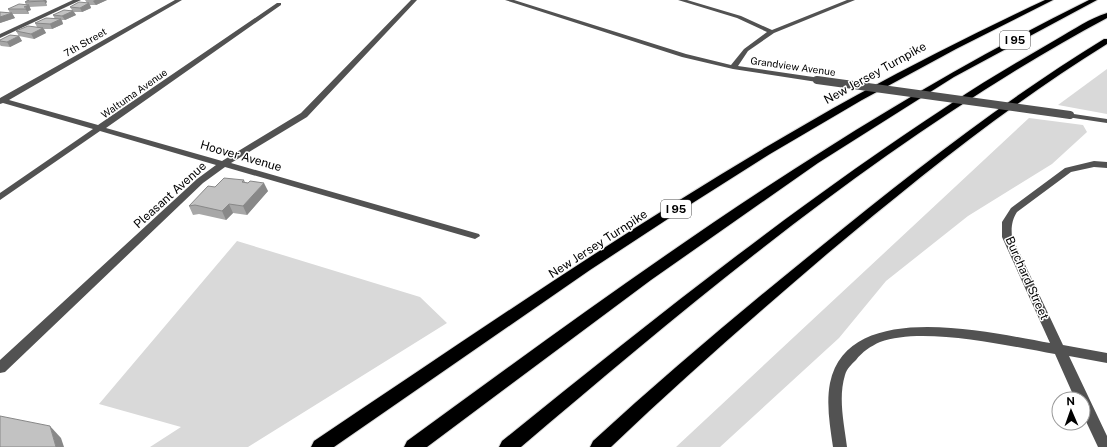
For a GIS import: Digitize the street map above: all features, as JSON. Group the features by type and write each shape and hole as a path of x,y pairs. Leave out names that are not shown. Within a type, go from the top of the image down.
{"highway":[{"name":"New Jersey Turnpike","path":"320,447 637,234 780,144 887,82 948,49 1050,0"},
{"name":"I 95","path":"413,447 553,342 704,236 839,144 920,93 1030,32 1094,0"},
{"name":"I 95","path":"508,447 708,284 886,151 953,105 1107,15"},
{"path":"598,447 751,310 924,167 1003,110 1107,41"}],"street":[{"path":"0,36 78,0"},
{"name":"7th Street","path":"1,100 179,0"},
{"name":"Pleasant Avenue","path":"0,368 200,181 225,163 304,115 414,0"},
{"name":"Grandview Avenue","path":"508,0 671,52 733,67 1103,121"},
{"path":"681,0 740,17 772,32"},
{"path":"733,67 746,50 758,40 772,32 852,0"},
{"name":"Waltuma Avenue","path":"0,197 279,4"},
{"name":"Hoover Avenue","path":"1,100 225,163 475,236"},
{"path":"1103,121 1107,129"},
{"name":"Burchard Street","path":"1079,391 1007,237 1005,227 1008,218 1014,210 1068,170 1094,164 1107,165"},
{"path":"840,447 836,404 837,382 844,364 856,351 873,340 894,333 918,330 948,332 1107,358"},
{"name":"Burchard Street","path":"1091,417 1105,447"}],"shaded area":[{"path":"1107,69 1107,114 1058,105"},
{"path":"1029,118 1083,125 1087,132 1052,164 968,216 886,281 839,338 720,447 676,447"},
{"path":"237,241 420,297 447,323 248,447 150,447 181,427 99,404"}],"building":[{"path":"29,0 44,0 44,1 25,2"},
{"path":"79,2 89,3 80,8 70,7"},
{"path":"19,4 29,5 24,7 26,7 26,9 8,9"},
{"path":"64,10 73,11 62,16 53,15"},
{"path":"0,12 12,13 0,17"},
{"path":"46,18 61,19 50,24 35,23"},
{"path":"28,26 43,28 31,34 16,31"},
{"path":"10,35 19,36 7,42 0,41 0,40"},
{"path":"224,178 244,180 242,182 248,183 250,181 264,183 243,206 229,204 222,211 195,205 189,206 208,186 215,187"},
{"path":"0,416 50,426 56,447 0,447"}]}
